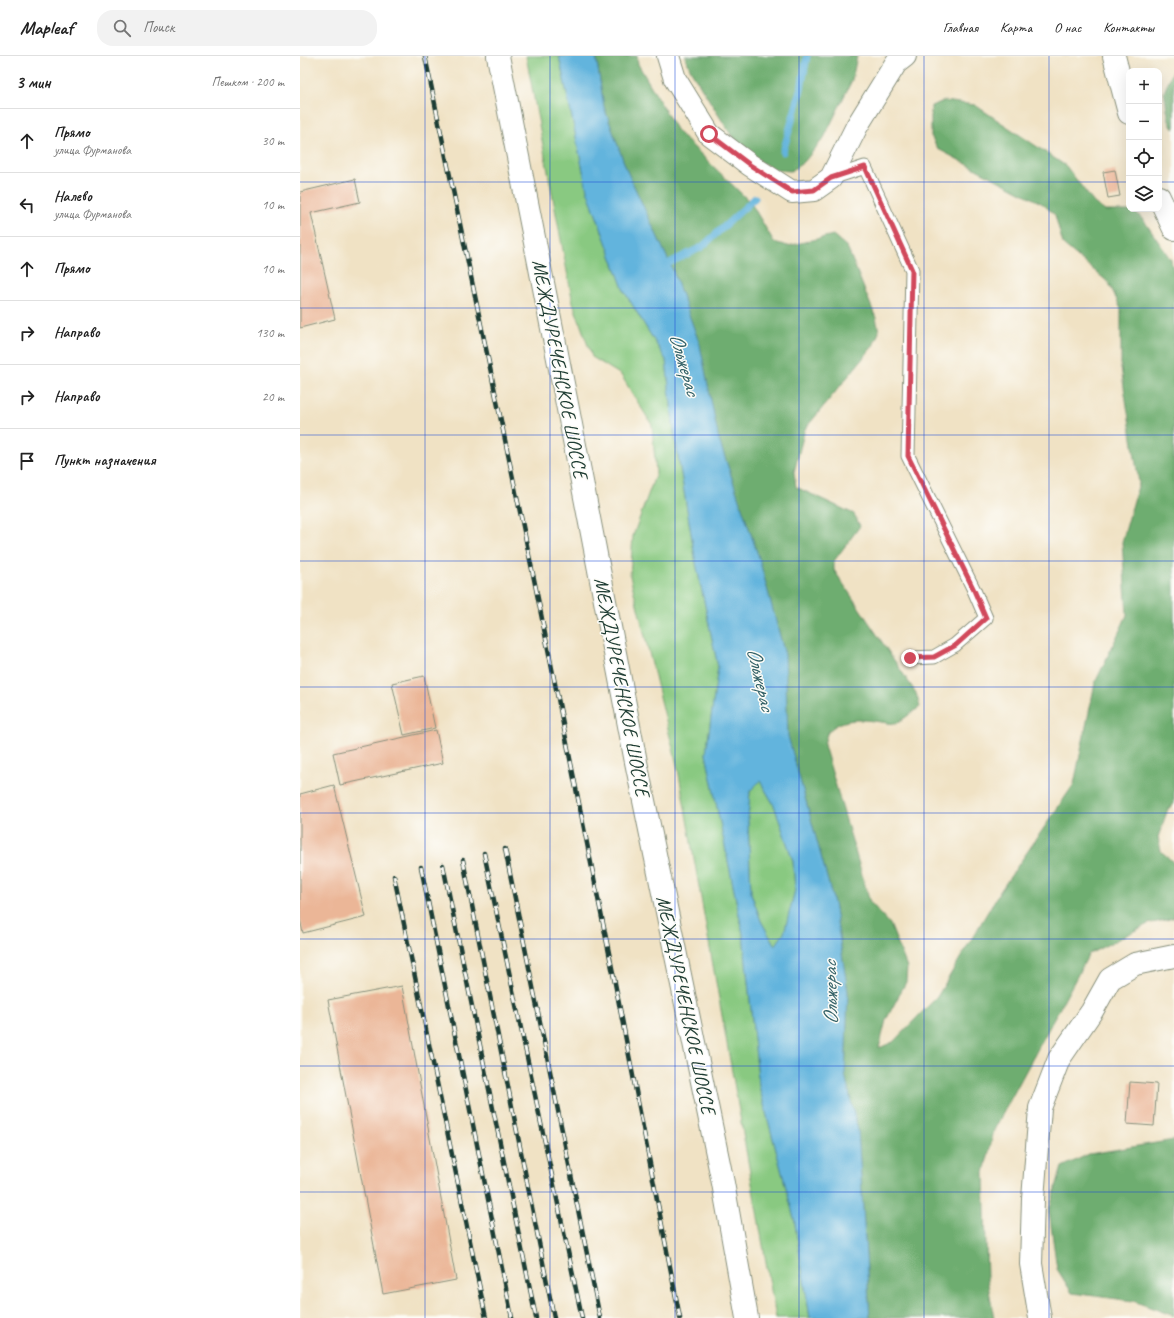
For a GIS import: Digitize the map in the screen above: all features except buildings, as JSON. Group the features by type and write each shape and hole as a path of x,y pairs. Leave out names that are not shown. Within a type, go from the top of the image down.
{"street":[{"name":"МЕЖДУРЕЧЕНСКОЕ ШОССЕ","path":"498,56 636,762 723,1183 747,1318"},
{"path":"668,56 675,79 709,134 750,165 792,192 814,190 831,178 857,126 896,64 905,56"},
{"path":"1114,56 1127,104"},
{"path":"1162,203 1174,229"},
{"path":"1040,1318 1031,1264 1033,1198 1040,1108 1059,1059 1092,1011 1110,979 1135,964 1174,956"}],"lane":[{"path":"831,178 865,167 912,270 908,456 970,581 986,618 956,645 934,657 910,658"}],"green space":[{"path":"526,56 559,56 587,190 624,291 666,360 674,432 696,563 718,667 706,754 743,934 759,1086 794,1218 810,1318 776,1318 678,769 630,576 633,536 656,473 652,425 621,375 592,357 573,303"},
{"path":"596,56 637,56 638,64 677,131 751,203 774,242 788,246 833,235 847,247 876,318 879,332 873,346 805,429 794,472 796,487 854,514 860,526 834,561 834,570 916,693 920,707 896,724 852,720 836,725 826,736 824,745 870,902 890,924 907,967 906,982 886,1020 879,1048 893,1042 937,997 999,893 1074,784 1095,683 1127,615 1122,542 1139,483 1121,368 1121,309 1109,283 1063,244 1055,215 1043,204 938,149 931,136 931,106 944,101 975,105 1066,166 1094,203 1105,211 1136,212 1145,222 1171,260 1174,274 1174,804 1168,809 1158,837 1161,851 1174,863 1174,918 1148,924 1089,954 994,1130 984,1173 987,1279 994,1318 870,1318 858,1130 845,1075 848,992 834,903 788,736 785,655 759,558 719,440 700,345 672,268 627,171 604,107"},
{"path":"685,56 857,56 852,80 824,138 804,162 791,171 776,170 750,156 731,135 691,71"},
{"path":"1174,68 1174,130 1169,121 1164,92"},
{"path":"760,781 774,805 793,861 795,890 784,934 775,946 761,921 751,893 748,821 750,791"},
{"path":"1174,1140 1174,1316 1133,1301 1072,1293 1057,1269 1049,1211 1062,1167 1089,1154"}],"water":[{"name":"Ольжерас","path":"559,56 596,56 604,107 627,171 672,268 700,345 719,440 759,558 785,655 788,736 834,903 848,992 845,1075 858,1130 870,1318 810,1318 794,1218 759,1086 743,934 706,754 718,667 696,563 674,432 666,360 624,291 587,190","holes":["760,781 774,805 793,861 795,890 784,933 775,946 761,921 751,893 748,821 750,791"]}],"waterway":[{"path":"783,152 801,89 807,56"},
{"path":"661,267 702,247 755,198"}],"railway":[{"path":"425,56 534,579 680,1318"},
{"path":"505,849 600,1318"},
{"path":"484,853 582,1318"},
{"path":"463,860 554,1318"},
{"path":"443,865 536,1318"},
{"path":"421,867 512,1318"},
{"path":"394,876 486,1318"}],"route":[{"path":"709,134 750,165 792,192 814,190 831,178 865,167 912,270 908,456 973,588 986,618 956,645 934,657 910,658"}]}
